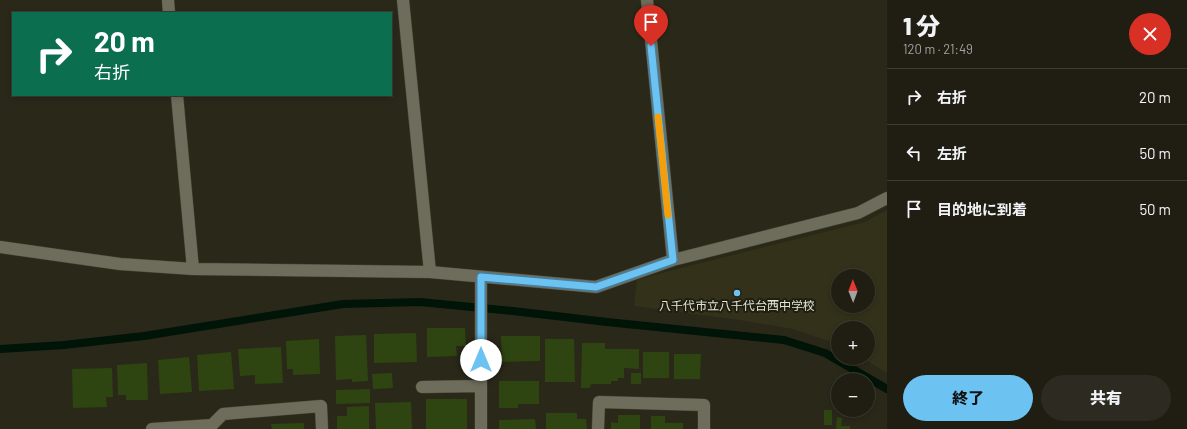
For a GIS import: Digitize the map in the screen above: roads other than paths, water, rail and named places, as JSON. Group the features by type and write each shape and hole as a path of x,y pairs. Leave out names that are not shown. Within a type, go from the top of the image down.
{"street":[{"path":"168,0 169,12"},
{"path":"403,0 430,272"},
{"path":"647,0 673,260"},
{"path":"176,96 193,269"},
{"path":"0,247 120,264 193,269 430,272 596,287 673,260 858,213 887,198"},
{"path":"481,277 482,429"},
{"path":"422,387 481,386"},
{"path":"598,429 599,402 704,405 704,429"},
{"path":"152,429 212,427 223,414 321,406 322,429"}],"waterway":[{"path":"0,349 64,345 144,336 343,304 420,302 784,340 825,353 887,389"}],"place":[{"name":"八千代市立八千代台西中学校","path":"737,293"}]}
